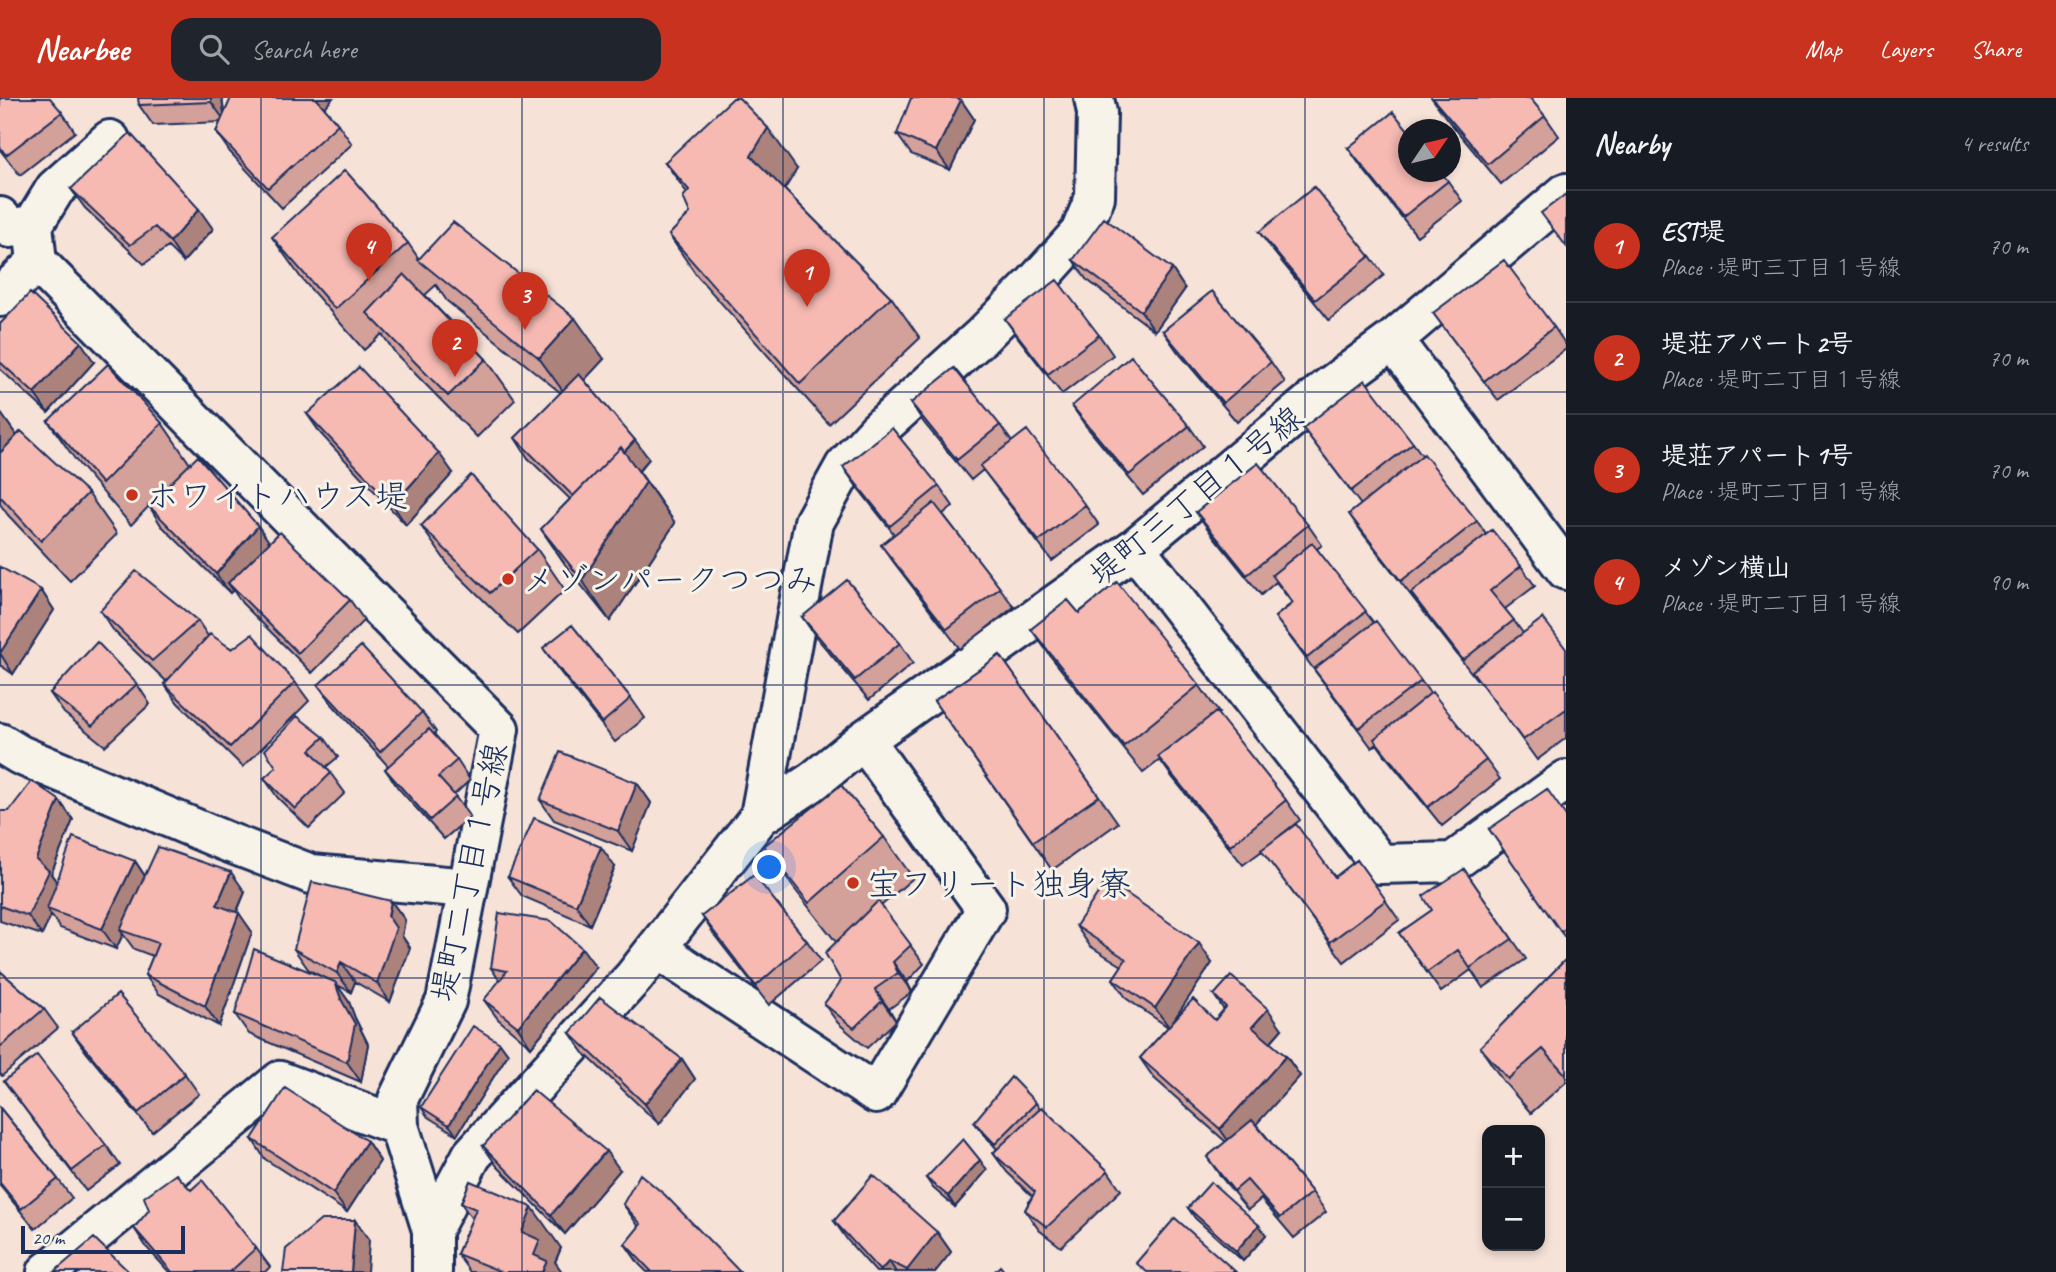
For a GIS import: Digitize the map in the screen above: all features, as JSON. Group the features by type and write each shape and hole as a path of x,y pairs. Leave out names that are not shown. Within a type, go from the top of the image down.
{"street":[{"path":"432,1272 432,1230 472,1155 657,949 761,816 814,522 845,466 877,431 982,336 1080,233 1095,197 1097,113 1094,98"},
{"path":"0,297 23,235 55,189 110,140"},
{"name":"堤町三丁目１号線","path":"761,816 813,782 864,740 1135,548 1329,387 1393,340 1566,194"},
{"name":"堤町二丁目１号線","path":"23,235 499,729 446,1001 398,1099 399,1126 432,1230"},
{"path":"1393,340 1566,570"},
{"path":"1135,548 1380,864 1453,862 1566,780"},
{"path":"657,949 876,1094 986,909 864,740"},
{"path":"0,743 20,755 311,874 468,888"},
{"path":"47,1272 280,1082 399,1126"}],"building":[{"path":"0,98 50,98 62,112 6,155 0,147"},
{"path":"138,98 211,98 211,102 139,105"},
{"path":"231,98 316,98 338,124 268,188 216,132"},
{"path":"733,98 739,98 768,128 751,156 891,297 800,384 669,235 690,213 683,197 689,190 665,162"},
{"path":"911,98 961,100 936,151 897,134"},
{"path":"1432,98 1530,98 1545,116 1488,164 1461,132 1461,119 1450,119"},
{"path":"1393,112 1399,119 1398,182 1447,182 1403,217 1348,148"},
{"path":"130,133 199,209 170,242 155,227 130,245 71,189"},
{"path":"345,170 408,243 335,309 272,237"},
{"path":"1314,187 1370,256 1315,300 1259,232"},
{"path":"1566,194 1566,246 1541,213"},
{"path":"1104,218 1172,269 1141,311 1073,260"},
{"path":"453,222 575,318 539,358 418,260"},
{"path":"1504,260 1554,327 1484,381 1433,313"},
{"path":"404,274 486,359 448,396 367,313"},
{"path":"1057,280 1099,335 1048,374 1005,319"},
{"path":"1212,291 1271,362 1223,403 1163,331"},
{"path":"30,293 81,342 34,393 0,362 0,324"},
{"path":"1131,356 1189,426 1129,475 1072,406"},
{"path":"108,364 162,423 102,484 48,421"},
{"path":"359,367 439,453 393,505 307,414"},
{"path":"954,368 1000,425 957,460 911,403"},
{"path":"579,374 635,440 624,452 621,447 573,496 515,438"},
{"path":"1365,380 1413,443 1351,491 1303,428"},
{"path":"892,428 939,486 890,526 843,467"},
{"path":"1027,430 1085,505 1039,541 980,466"},
{"path":"21,431 88,493 41,541 0,496 0,453"},
{"path":"621,447 646,482 582,580 541,529"},
{"path":"1424,454 1477,521 1401,581 1349,514"},
{"path":"198,456 258,526 216,574 148,505"},
{"path":"1258,463 1308,525 1247,575 1196,512"},
{"path":"471,475 537,549 490,593 421,526"},
{"path":"934,503 1000,588 947,629 881,545"},
{"path":"1492,530 1521,566 1490,591 1514,620 1463,660 1411,593"},
{"path":"280,532 350,600 298,653 228,583"},
{"path":"1312,543 1366,611 1307,658 1275,617 1293,603 1272,575"},
{"path":"0,567 41,590 0,653"},
{"path":"136,571 198,621 152,661 100,611"},
{"path":"847,580 900,643 855,680 802,617"},
{"path":"1117,582 1199,685 1124,746 1031,629 1068,600 1079,613"},
{"path":"1543,618 1566,649 1566,709 1523,740 1472,671"},
{"path":"1376,621 1421,681 1359,728 1314,669"},
{"path":"572,625 631,698 602,723 543,648"},
{"path":"210,634 232,649 252,634 295,682 230,747 164,684"},
{"path":"97,642 137,684 92,726 50,693"},
{"path":"361,646 422,712 380,752 318,685"},
{"path":"1000,655 1099,796 1033,842 934,701"},
{"path":"1432,692 1486,760 1428,807 1374,739"},
{"path":"1216,712 1286,800 1230,846 1158,757"},
{"path":"297,716 324,737 310,750 331,773 295,809 264,778 276,767 265,750"},
{"path":"429,729 457,760 438,777 456,797 430,820 385,769"},
{"path":"560,752 637,783 618,831 540,800"},
{"path":"32,781 59,800 36,859 49,871 28,916 0,906 0,811 9,811"},
{"path":"841,785 884,837 809,903 764,846"},
{"path":"1547,789 1566,816 1566,928 1561,932 1489,829"},
{"path":"534,818 601,847 576,905 508,877"},
{"path":"1296,824 1335,877 1357,860 1386,900 1330,942 1261,850"},
{"path":"73,837 135,861 102,929 47,909"},
{"path":"158,847 231,872 217,905 239,913 205,1006 145,975 158,943 120,930"},
{"path":"1464,869 1512,939 1470,968 1458,950 1427,972 1399,933 1432,910 1423,896"},
{"path":"754,875 807,941 756,986 702,916"},
{"path":"1107,880 1199,943 1155,1008 1113,979 1126,959 1076,926"},
{"path":"312,882 391,901 388,916 396,928 377,983 341,962 337,973 294,949"},
{"path":"878,901 911,945 893,962 898,973 875,989 882,1001 854,1028 824,1004 841,981 825,953"},
{"path":"499,913 551,921 582,948 518,1027 484,1000 507,971 491,968"},
{"path":"254,949 335,982 355,1024 347,1062 235,1014"},
{"path":"1566,959 1566,1075 1543,1049 1508,1079 1480,1047"},
{"path":"0,971 44,1009 0,1047"},
{"path":"1231,976 1268,1009 1252,1027 1286,1056 1220,1129 1140,1058 1193,999 1215,1020 1226,1007 1214,995"},
{"path":"118,994 185,1074 138,1113 72,1032"},
{"path":"600,997 682,1059 645,1104 570,1033"},
{"path":"473,1026 500,1043 449,1125 421,1107"},
{"path":"37,1055 106,1145 72,1171 4,1081"},
{"path":"1011,1077 1036,1103 995,1144 974,1122"},
{"path":"285,1088 367,1141 333,1193 252,1139"},
{"path":"533,1090 606,1151 551,1215 483,1146"},
{"path":"1042,1107 1108,1171 1047,1227 1025,1210 1035,1192 993,1153"},
{"path":"0,1108 58,1179 21,1209 0,1183"},
{"path":"1252,1120 1312,1192 1280,1218 1247,1180 1234,1191 1207,1157"},
{"path":"963,1139 980,1160 948,1196 926,1178"},
{"path":"176,1174 191,1190 202,1180 256,1248 230,1272 172,1272 134,1228 149,1210 144,1197"},
{"path":"640,1174 665,1195 740,1272 652,1272 625,1244 641,1224 623,1204"},
{"path":"873,1175 937,1232 907,1270 889,1261 880,1271 834,1221"},
{"path":"470,1181 532,1207 522,1232 540,1240 534,1255 547,1261 542,1272 502,1272 457,1254 476,1209 461,1203"},
{"path":"1211,1182 1259,1225 1236,1251 1188,1208"},
{"path":"1175,1218 1236,1272 1147,1272 1136,1263"},
{"path":"321,1220 355,1220 351,1272 283,1272 286,1249"},
{"path":"94,1238 129,1272 54,1272"},
{"path":"1000,1266 1005,1272 994,1272"}],"place":[{"name":"メゾン横山","path":"369,281"},
{"name":"EST堤","path":"807,307"},
{"name":"堤荘アパート1号","path":"525,330"},
{"name":"堤荘アパート2号","path":"455,377"},
{"name":"ホワイトハウス堤","path":"132,495"},
{"name":"メゾンパークつつみ","path":"508,579"},
{"name":"宝フリート独身寮","path":"853,883"}]}
